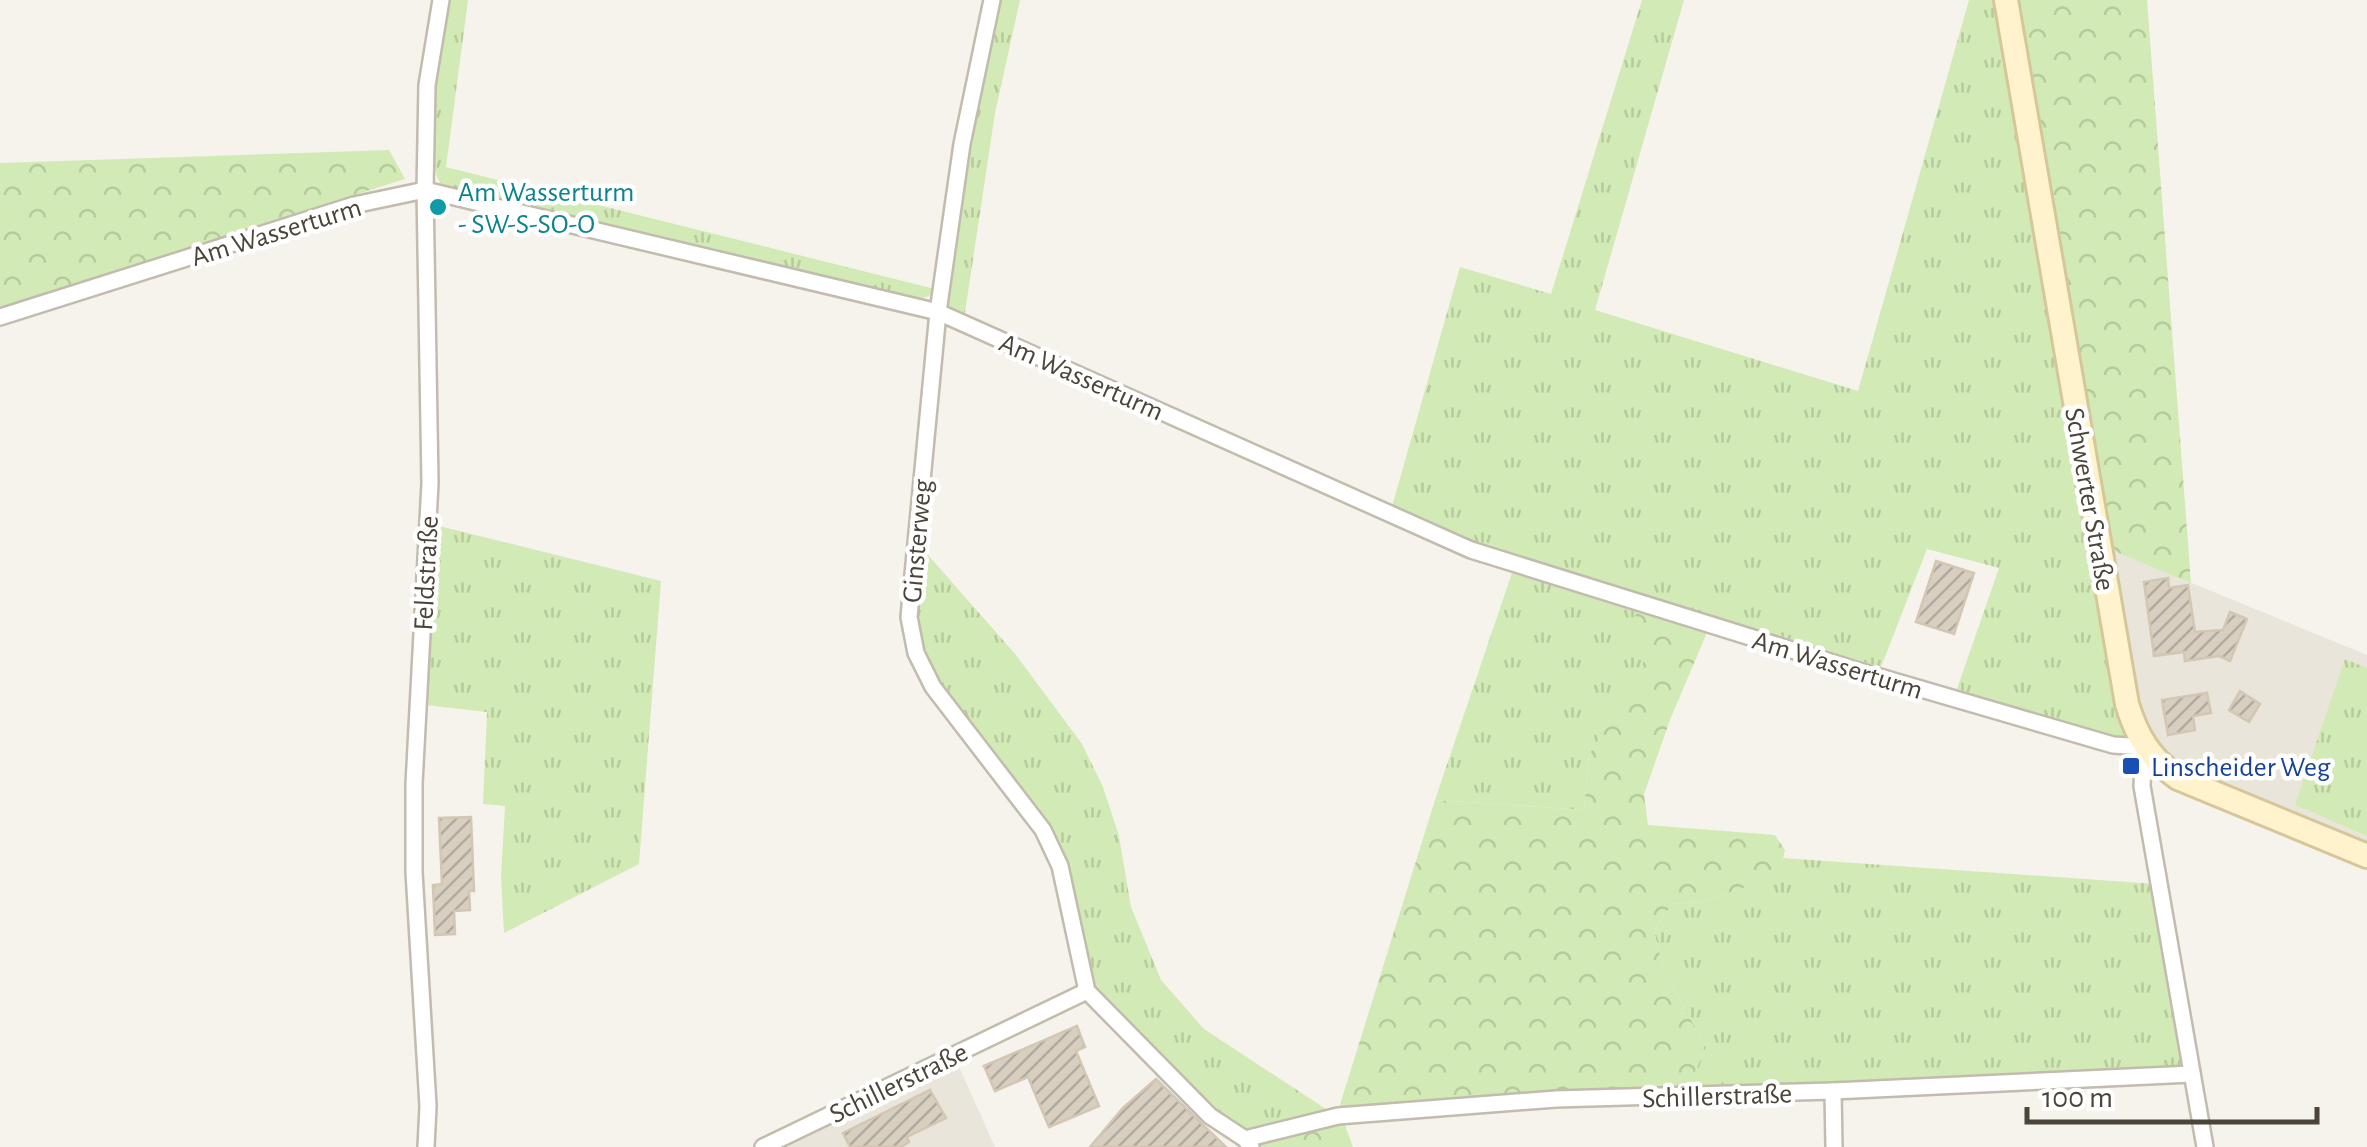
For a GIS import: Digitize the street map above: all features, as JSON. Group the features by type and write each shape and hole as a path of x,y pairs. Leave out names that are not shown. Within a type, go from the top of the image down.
{"main road":[{"name":"Schwerter Straße","path":"2006,0 2127,704 2144,747 2163,767 2203,791 2367,856"}],"street":[{"name":"Feldstraße","path":"426,1147 428,1106 414,872 414,784 430,484 427,85 440,0"},
{"name":"Ginsterweg","path":"992,0 962,144 938,312 909,617 916,653 933,687 1043,830 1060,866 1087,991"},
{"name":"Am Wasserturm","path":"0,317 354,205 425,190 938,312 1471,550 1856,670 2114,745 2144,747"},
{"path":"2144,747 2142,786 2205,1147"},
{"path":"1087,991 1210,1116 1248,1143"},
{"name":"Schillerstraße","path":"764,1147 1087,991"},
{"name":"Schillerstraße","path":"1248,1143 1338,1116 1556,1100 2192,1074"},
{"path":"1833,1091 1834,1147"}],"shaded area":[{"path":"2109,549 2367,655 2367,846 2189,772 2144,742"},
{"path":"955,1058 995,1147 772,1147"}],"green space":[{"path":"447,0 468,0 446,167 935,289 919,299 443,186 436,173 432,127"},
{"path":"998,0 1020,0 995,113 964,319 947,306 966,149"},
{"path":"1642,0 1684,0 1595,310 1858,391 1969,0 2001,0 2127,741 1957,689 1999,568 1927,549 1881,667 1472,545 1391,510 1460,267 1551,294"},
{"path":"2013,0 2147,0 2191,583 2109,549"},
{"path":"389,150 405,179 0,307 0,163"},
{"path":"435,525 661,581 639,864 504,933 501,877 505,806 483,804 487,712 425,705"},
{"path":"921,547 1016,655 1082,744 1103,787 1119,836 1131,907 1161,980 1204,1029 1332,1113 1244,1135 1212,1113 1092,987 1063,864 937,684 920,646 915,614"},
{"path":"1514,567 1636,607 1646,660 1589,755 1584,810 1435,800"},
{"path":"1636,607 1708,630 1644,794 1648,825 1775,835 1785,850 1779,876 1701,902 1672,904 1654,931 1664,971 1706,1047 1693,1076 1693,1093 1338,1111 1435,800 1584,810 1589,755 1645,660 1633,645"},
{"path":"2345,659 2367,668 2367,836 2295,805"},
{"path":"1783,858 2156,884 2186,1068 1693,1093 1693,1076 1706,1047 1664,971 1654,931 1672,904 1701,902 1778,876"},
{"path":"1343,1120 1353,1147 1256,1147 1253,1143"}],"building":[{"path":"1936,561 1974,573 1954,634 1916,622"},
{"path":"2168,578 2169,588 2188,585 2195,632 2223,630 2230,612 2247,619 2230,661 2219,656 2185,661 2184,652 2154,656 2144,582"},
{"path":"2240,691 2260,704 2249,722 2229,710"},
{"path":"2207,693 2211,713 2193,716 2195,730 2168,735 2162,700"},
{"path":"471,817 474,891 469,891 470,910 454,911 455,934 435,935 433,885 442,884 439,818"},
{"path":"1077,1026 1085,1047 1076,1051 1099,1106 1049,1127 1028,1077 995,1091 984,1066"},
{"path":"1156,1079 1226,1147 1090,1147 1123,1108"},
{"path":"930,1090 946,1118 907,1137 909,1142 901,1147 850,1147 843,1133"}],"place":[{"name":"Am Wasserturm - SW-S-SO-O","path":"438,207"},
{"name":"Linscheider Weg","path":"2131,766"}]}
